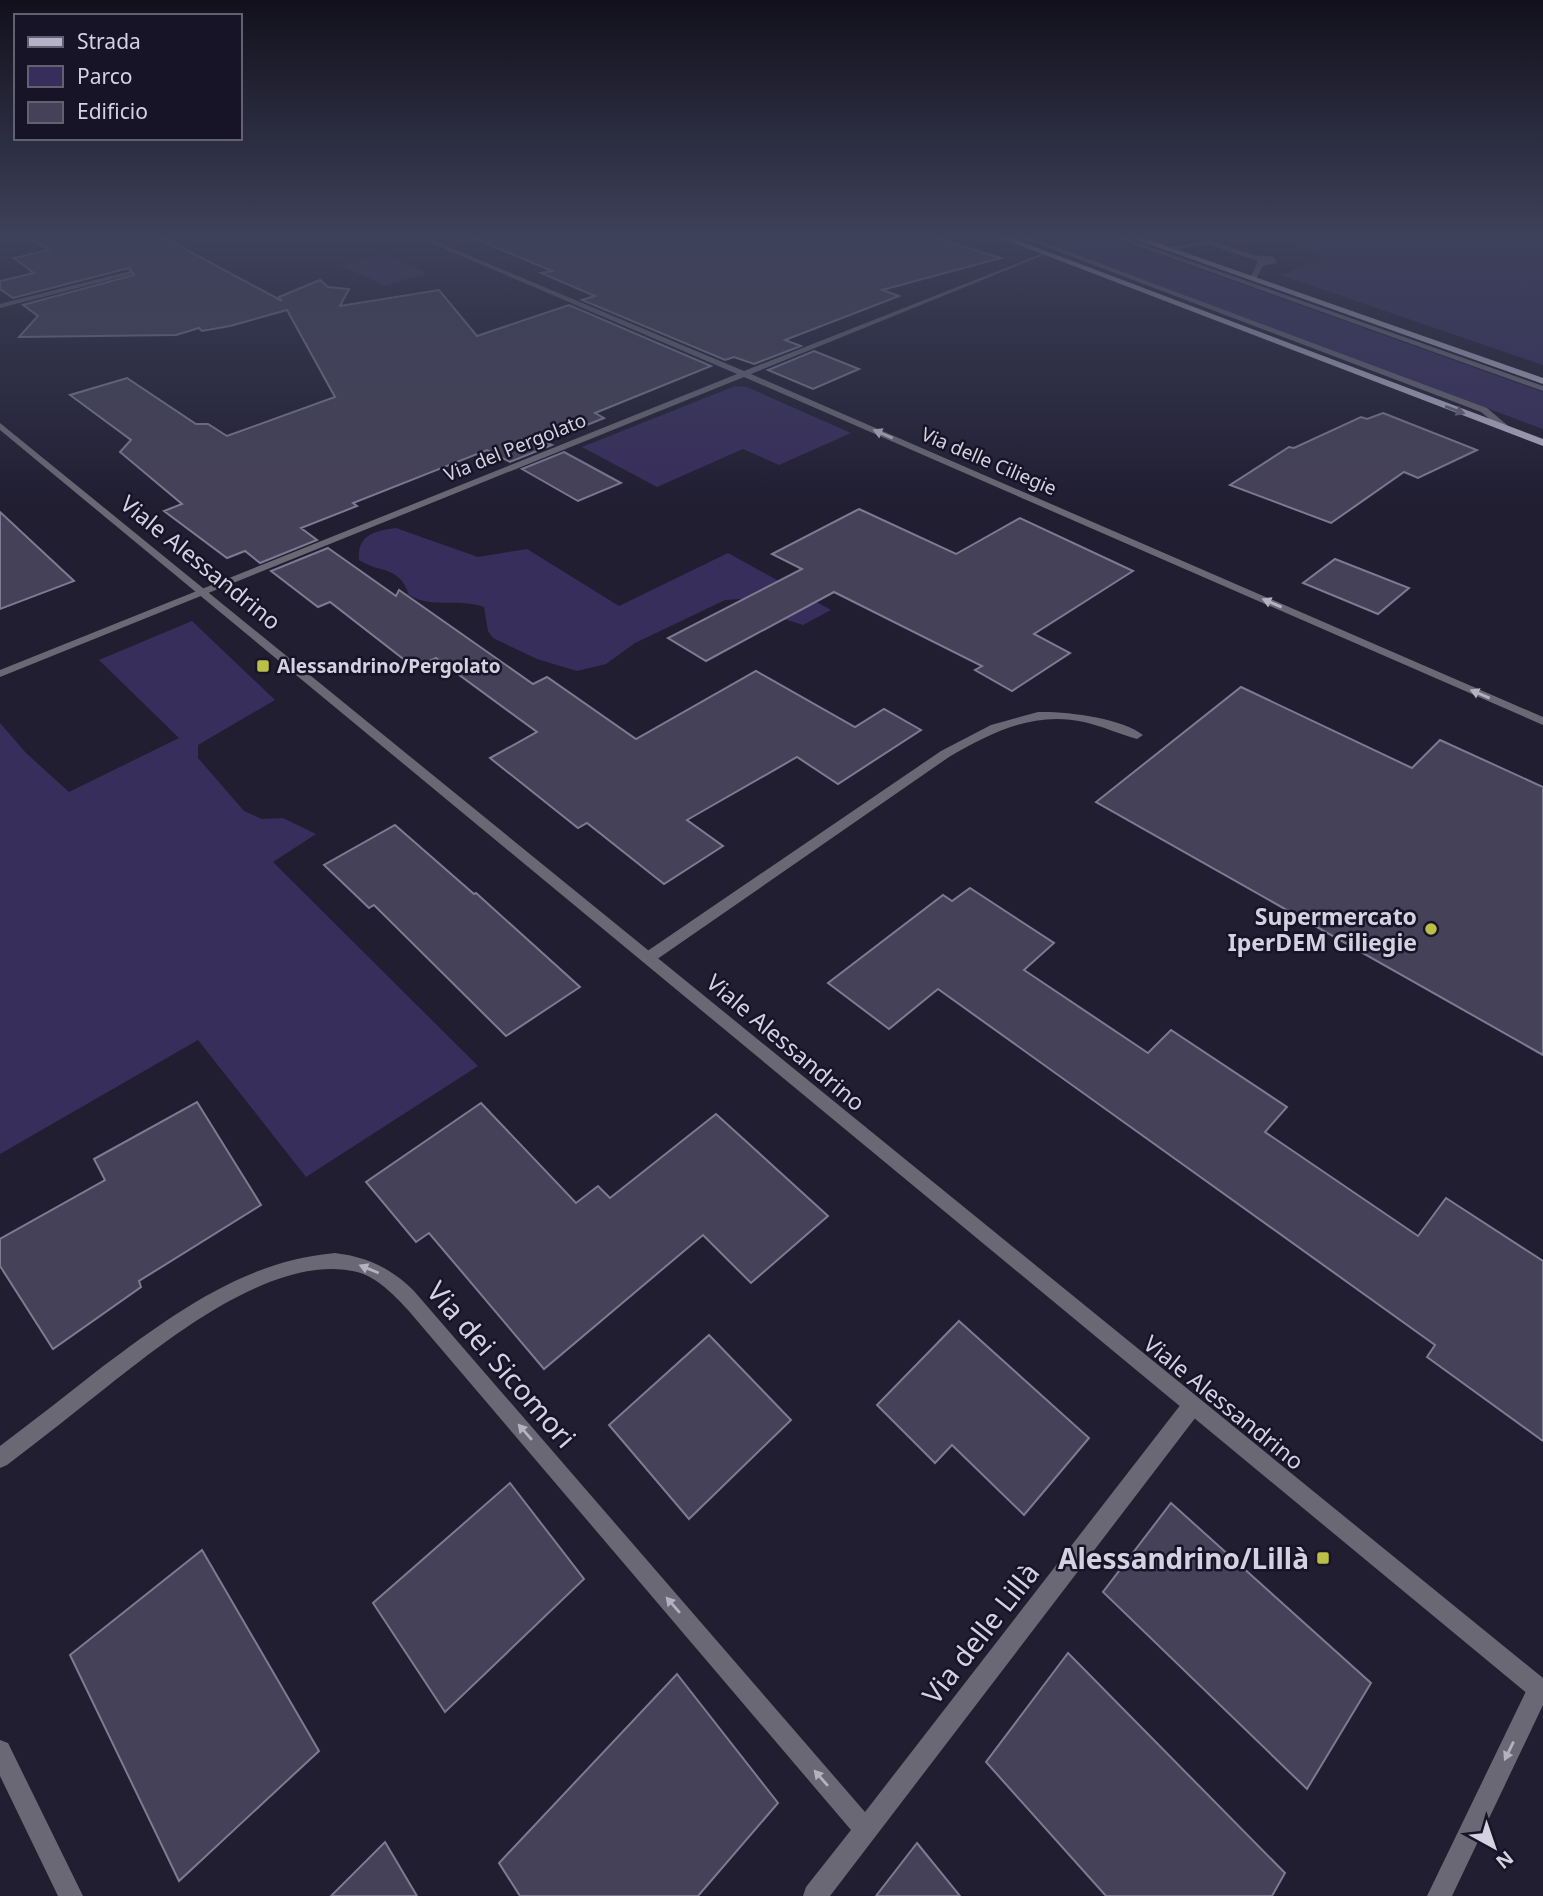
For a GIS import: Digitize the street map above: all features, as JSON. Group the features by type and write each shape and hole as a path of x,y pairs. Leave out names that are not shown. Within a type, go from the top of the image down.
{"main road":[{"path":"1234,325 1543,443"},
{"path":"1385,325 1543,381"}],"street":[{"name":"Via delle Ciliegie","path":"629,325 1543,721"},
{"name":"Via del Pergolato","path":"0,674 862,325"},
{"path":"1259,325 1484,410 1508,430"},
{"path":"1366,325 1543,388"},
{"name":"Viale Alessandrino","path":"0,426 1541,1691"},
{"path":"648,958 933,762 984,732 1025,717 1048,714 1086,718 1137,735"},
{"name":"Via dei Sicomori","path":"0,1458 175,1323 211,1302 271,1274 293,1268 337,1262 366,1268 391,1281 414,1304 865,1829"},
{"name":"Via delle Lillà","path":"815,1896 1192,1406"},
{"path":"1438,1896 1541,1691"},
{"path":"0,1751 71,1896"}],"green space":[{"path":"1266,325 1357,325 1543,392 1543,429"},
{"path":"1428,325 1543,325 1543,365"},
{"path":"735,386 747,387 851,433 779,465 743,449 657,487 582,447"},
{"path":"396,528 478,557 527,549 619,606 728,553 831,610 803,625 760,611 740,599 725,600 635,643 606,664 577,671 537,659 493,638 488,631 484,607 418,599 409,595 405,585 395,574 359,560 361,545 368,536"},
{"path":"192,621 275,700 198,745 198,758 244,811 262,819 283,818 316,834 273,862 478,1066 306,1177 198,1040 0,1154 0,723 26,753 69,792 179,738 99,660"}],"building":[{"path":"29,325 232,325 202,331 199,328 176,335 19,337"},
{"path":"296,325 468,325 477,336 508,325 617,325 711,366 595,413 604,418 545,442 552,445 510,462 487,450 353,503 357,506 301,528 317,540 260,563 245,551 227,558 164,511 182,504 120,452 131,440 70,395 127,378 196,424 208,424 227,436 335,397"},
{"path":"643,325 823,325 785,340 801,346 754,364 734,357 725,360"},
{"path":"814,351 859,369 813,389 768,370"},
{"path":"1383,413 1477,450 1418,478 1404,472 1331,523 1230,485 1289,447 1294,448 1361,417 1367,419"},
{"path":"564,452 621,483 578,501 522,469"},
{"path":"859,509 956,554 1020,518 1133,571 1034,634 1070,653 1012,691 975,670 982,666 834,592 706,661 668,638 802,569 772,554"},
{"path":"0,512 74,581 0,609"},
{"path":"328,548 396,596 399,590 533,684 547,677 636,739 756,671 855,727 884,709 921,730 838,784 797,757 687,820 723,846 664,884 587,823 578,828 490,758 537,732 436,658 415,668 330,602 318,607 271,571"},
{"path":"1335,559 1409,588 1378,614 1303,583"},
{"name":"Supermercato IperDEM Ciliegie","path":"1241,687 1412,768 1440,740 1543,787 1543,1055 1096,802"},
{"path":"395,825 476,893 580,987 506,1036 374,905 369,908 324,865"},
{"path":"970,888 1054,943 1024,970 1148,1053 1171,1030 1287,1107 1265,1132 1418,1236 1446,1198 1543,1261 1543,1441 1427,1357 1435,1345 938,989 889,1029 828,983 943,895 952,901"},
{"path":"197,1102 261,1205 139,1281 141,1287 53,1349 0,1266 0,1239 105,1180 94,1159"},
{"path":"481,1103 576,1203 598,1186 610,1198 716,1114 828,1216 751,1283 703,1235 544,1369 429,1233 416,1242 366,1182"},
{"path":"959,1321 1089,1438 1024,1515 952,1445 935,1463 877,1405"},
{"path":"709,1335 791,1420 689,1519 609,1425"},
{"path":"510,1483 584,1579 445,1712 373,1603"},
{"path":"1171,1503 1371,1683 1307,1789 1103,1592"},
{"path":"202,1550 319,1751 179,1881 70,1655"},
{"path":"1068,1653 1285,1873 1272,1896 1106,1896 986,1762"},
{"path":"677,1674 778,1803 698,1896 520,1896 499,1863"},
{"path":"385,1842 417,1896 331,1896"},
{"path":"917,1843 960,1896 876,1896"}],"place":[{"name":"Alessandrino/Pergolato","path":"263,666"},
{"name":"Supermercato IperDEM Ciliegie","path":"1431,929"},
{"name":"Alessandrino/Lillà","path":"1323,1558"}]}
